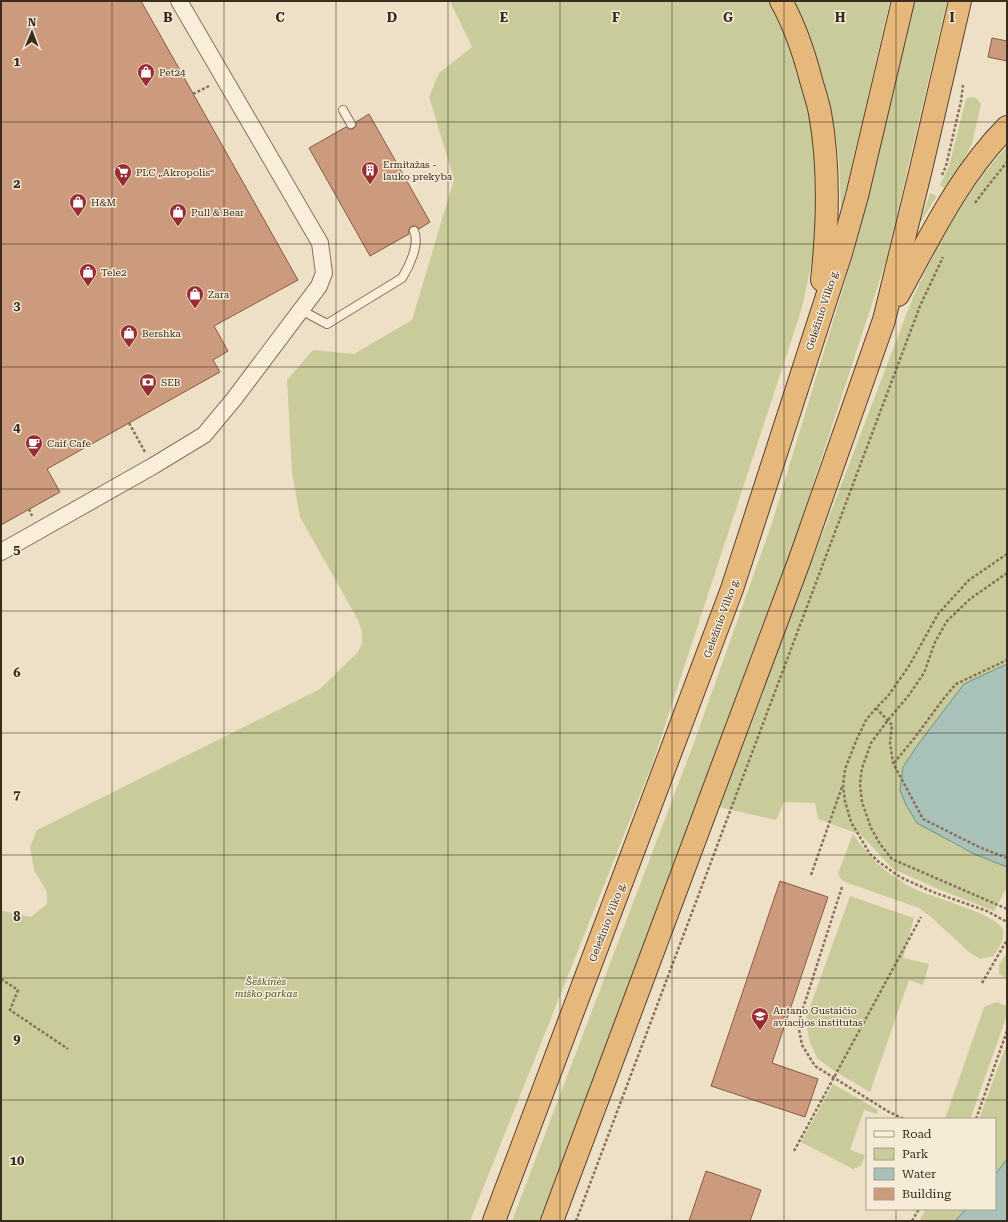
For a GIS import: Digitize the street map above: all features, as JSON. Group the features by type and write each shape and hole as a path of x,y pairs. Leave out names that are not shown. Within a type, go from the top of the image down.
{"highway":[{"path":"781,1 789,15 806,59 820,113 825,155 827,197 826,241 818,323"},
{"name":"Geležinio Vilko g.","path":"494,1221 732,589 841,253 857,196 903,1"},
{"path":"552,1221 800,559 884,320 960,1"},
{"path":"884,320 952,198 974,165 994,140 1007,127"}],"street":[{"path":"1,552 153,466 204,435 234,399 319,286 324,272 320,243 180,1"}],"lane":[{"path":"343,110 351,124"},
{"path":"301,310 327,324 402,278 409,267 415,245 416,236 414,232"}],"path":[{"path":"940,177 946,166 961,101 963,84"},
{"path":"952,198 970,210 1007,162"},
{"path":"576,1221 918,313 946,251"},
{"path":"129,423 153,466"},
{"path":"811,874 843,785 845,769 866,720 888,696 909,666 938,614 969,580 1007,554"},
{"path":"1007,573 970,599 947,621 935,642 924,673 909,695 870,743 862,768 860,784 862,802 871,828 880,844 892,859 1007,909"},
{"path":"893,763 956,684 1007,660"},
{"path":"876,708 892,725 890,743 893,763 923,819 979,847 1007,858"},
{"path":"843,785 845,801 851,822 870,854 879,862 900,877 933,892 987,911 1007,922"},
{"path":"842,887 798,1024 802,1045 815,1066 889,1112 902,1118"},
{"path":"794,1151 921,917"},
{"path":"982,983 1007,940"},
{"path":"1,979 18,990 10,1010 68,1049"},
{"path":"976,1118 1007,1031"},
{"path":"912,1221 918,1210"}],"green space":[{"name":"Šeškinės miško parkas","path":"450,1 771,1 794,60 803,90 815,151 817,182 817,214 814,246 805,295 652,765 470,1221 1,1221 1,909 3,911 31,917 47,904 47,892 34,870 30,847 37,830 320,689 358,652 362,643 362,632 358,620 300,517 292,473 287,380 313,350 354,354 412,320 454,179 429,97 439,73 472,47"},
{"path":"792,1 890,1 841,211 840,174 830,102 814,51"},
{"path":"914,1 947,1 886,261 779,588 539,1221 512,1221 695,740 772,523 854,252 893,95"},
{"path":"970,97 976,98 981,104 972,144 963,161 944,188 940,185 949,166 966,99"},
{"path":"1007,146 1007,664 964,684 919,743 903,767 951,843 1007,867 1007,887 994,911 893,869 861,835 818,819 815,803 784,802 776,820 718,807 913,297 954,218 992,163"},
{"path":"930,193 937,196 920,223"},
{"path":"853,834 879,865 905,884 919,891 977,912 997,923 1002,928 1003,939 994,956 980,959 969,952 919,908 845,882 840,878 838,873"},
{"path":"850,896 914,918 903,958 929,964 923,985 909,980 870,1092 833,1070 817,1058 809,1040 806,1018"},
{"path":"1007,952 1007,979 999,974 999,965"},
{"path":"997,1002 1007,1006 1007,1015 970,1118 945,1118 984,1007"},
{"path":"1007,1043 1007,1159 996,1174 996,1118 979,1118"},
{"path":"833,1084 878,1110 877,1114 864,1110 850,1150 865,1155 861,1166 853,1169 801,1142"},
{"path":"925,1210 965,1210 955,1221 919,1221"}],"water":[{"path":"1007,664 1007,867 974,854 917,823 906,805 900,790 903,767 919,743 964,684"},
{"path":"1007,1159 1007,1221 955,1221 965,1210 996,1210 996,1174"}],"building":[{"name":"PLC „Akropolis“","path":"1,1 141,1 298,280 214,326 228,351 213,360 220,372 47,469 60,492 1,525"},
{"path":"992,38 1007,41 1007,61 988,57"},
{"name":"Ermitažas - lauko prekyba","path":"369,114 430,222 419,229 416,226 412,226 409,229 409,234 370,256 309,148 346,127 353,129 356,126 356,122"},
{"path":"780,881 828,897 772,1063 818,1079 805,1117 711,1086"},
{"path":"706,1171 761,1190 750,1221 689,1221"}],"place":[{"name":"Pet24","path":"146,87"},
{"name":"Ermitažas - lauko prekyba","path":"370,185"},
{"name":"PLC „Akropolis“","path":"123,187"},
{"name":"H&M","path":"78,217"},
{"name":"Pull & Bear","path":"178,227"},
{"name":"Tele2","path":"88,287"},
{"name":"Zara","path":"195,309"},
{"name":"Bershka","path":"129,348"},
{"name":"SEB","path":"148,397"},
{"name":"Caif Cafe","path":"34,458"},
{"name":"Antano Gustaičio aviacijos institutas","path":"760,1031"}]}
